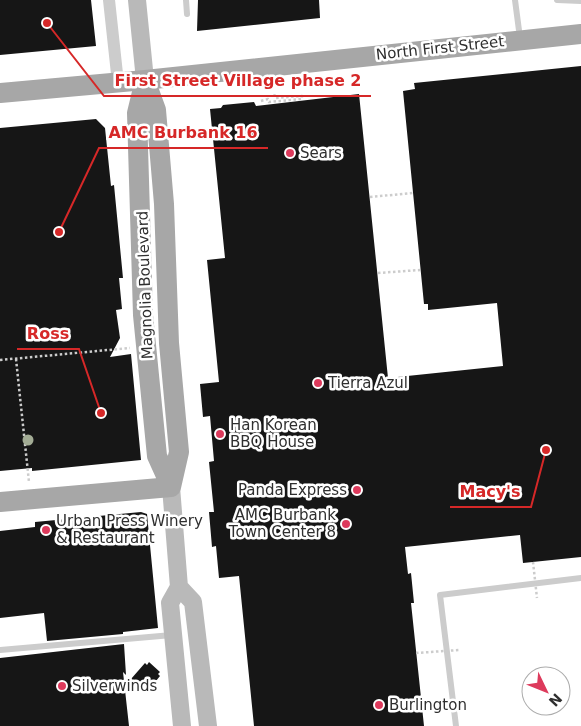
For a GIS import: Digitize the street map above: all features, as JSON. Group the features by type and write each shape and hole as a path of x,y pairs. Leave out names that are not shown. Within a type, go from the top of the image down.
{"main road":[{"name":"Magnolia Boulevard","path":"138,5 145,80 156,110 164,204 169,343 179,452 171,487 179,587 170,603 182,726"},
{"name":"North First Street","path":"0,93 118,83 581,34"},
{"name":"Magnolia Boulevard","path":"145,80 138,116 143,315 157,456 171,487"},
{"path":"0,502 171,487"},
{"path":"179,587 193,602 208,726"}],"street":[{"path":"109,0 118,83"}],"lane":[{"path":"186,0 188,14"},
{"path":"515,0 520,40"},
{"path":"557,0 581,1"},
{"path":"456,726 440,595 581,578"},
{"path":"0,650 173,635"}],"path":[{"path":"261,101 302,99 302,96 275,98 274,93"},
{"path":"370,197 413,193"},
{"path":"378,274 420,270"},
{"path":"0,360 146,346"},
{"path":"16,359 30,498"},
{"path":"533,562 537,598"},
{"path":"416,653 459,650"}],"building":[{"path":"0,0 91,0 96,46 0,55"},
{"path":"198,0 319,0 320,18 197,31"},
{"path":"581,66 581,557 523,563 520,535 405,547 408,574 411,573 414,603 411,603 424,726 254,726 239,576 219,578 216,546 212,547 209,512 214,512 209,462 214,461 210,416 203,417 200,384 219,382 207,260 225,258 210,109 221,108 223,105 254,102 256,106 359,94 388,378 503,366 497,303 428,310 428,304 424,304 403,91 415,89 414,83"},
{"path":"96,119 105,128 111,186 114,185 123,278 119,278 122,309 116,310 120,338 110,357 131,354 141,460 32,471 32,468 0,471 0,128"},
{"path":"141,512 147,514 158,628 123,632 123,634 47,641 44,613 0,618 0,531 35,527 35,522"},
{"name":"Silverwinds","path":"124,644 126,675 123,672 129,726 0,726 0,658"},
{"path":"149,662 160,672 158,674 160,676 147,692 131,679 145,663 147,665"}],"place":[{"name":"First Street Village phase 2","path":"47,23"},
{"name":"Sears","path":"290,153"},
{"name":"AMC Burbank 16","path":"59,232"},
{"name":"Tierra Azul","path":"318,383"},
{"name":"Ross","path":"101,413"},
{"name":"Han Korean BBQ House","path":"220,434"},
{"name":"Macy's","path":"546,450"},
{"name":"Panda Express","path":"357,490"},
{"name":"AMC Burbank Town Center 8","path":"346,524"},
{"name":"Urban Press Winery & Restaurant","path":"46,530"},
{"name":"Silverwinds","path":"62,686"},
{"name":"Burlington","path":"379,705"}]}
